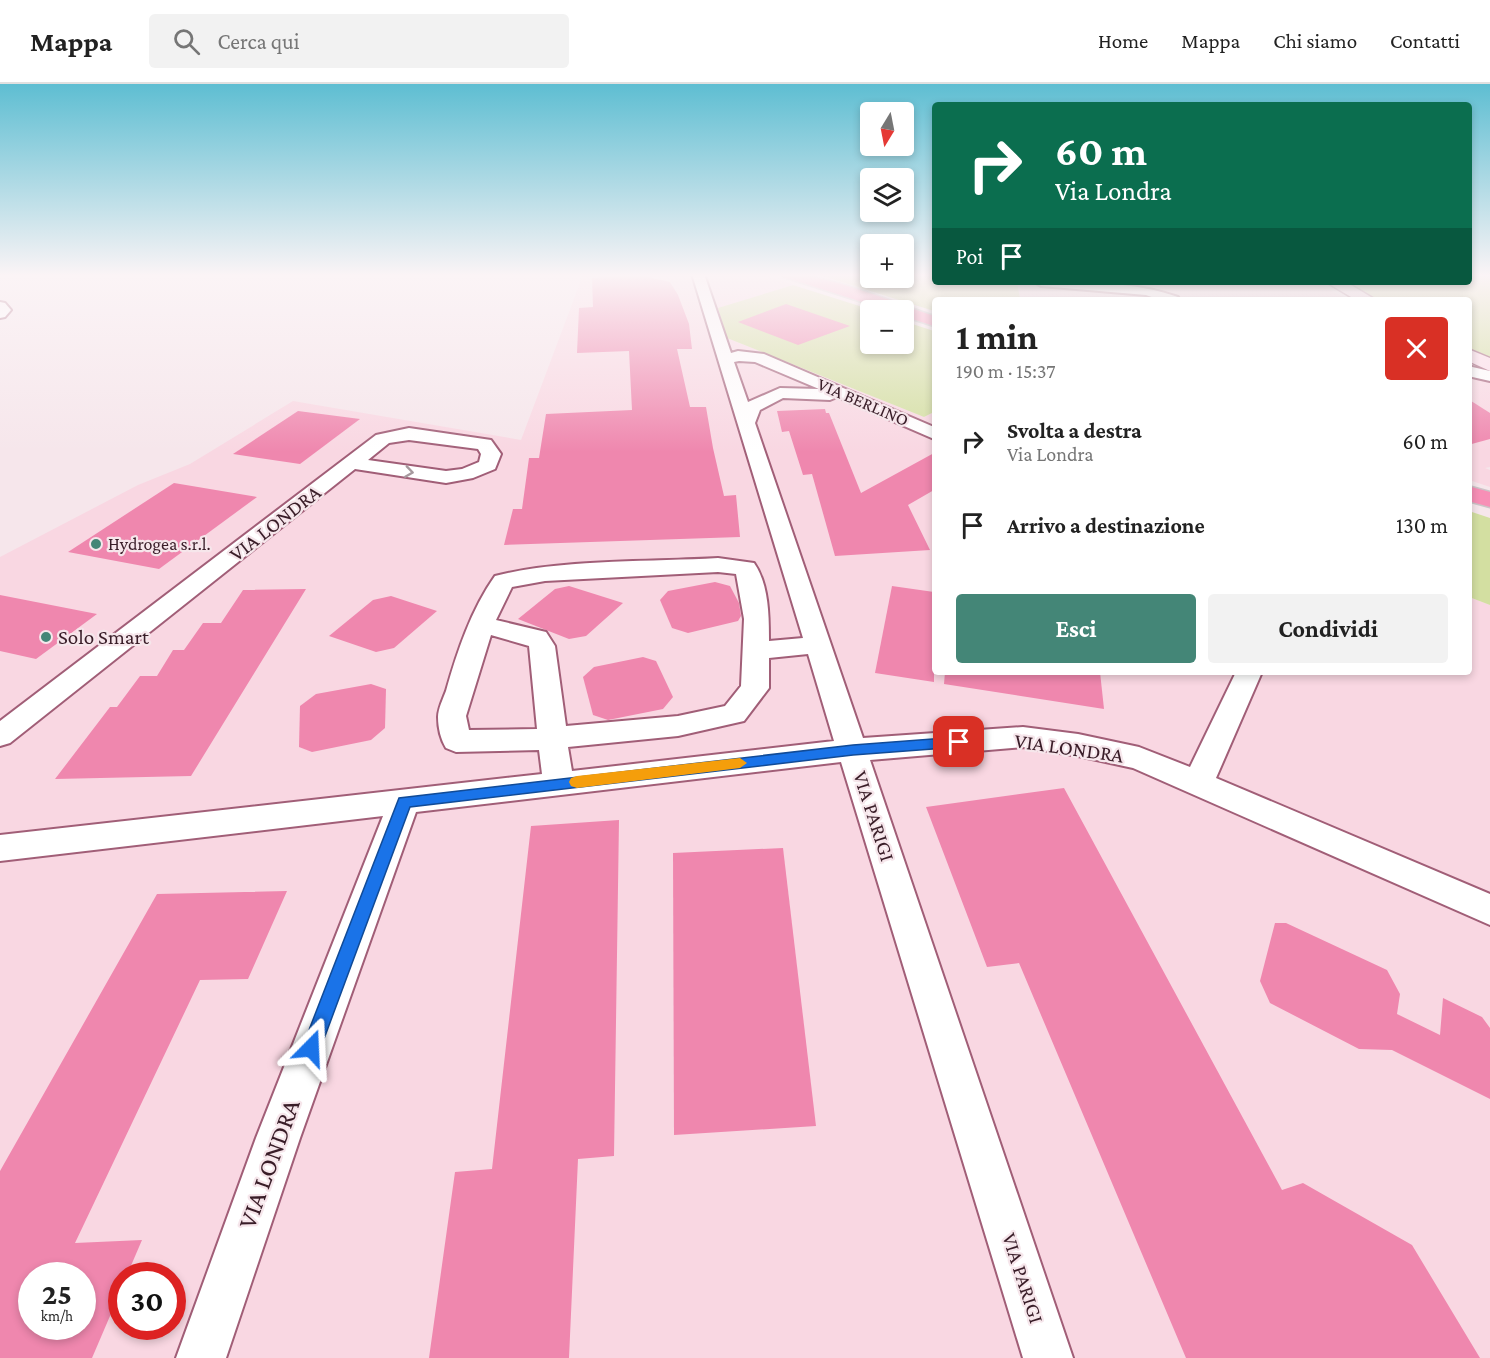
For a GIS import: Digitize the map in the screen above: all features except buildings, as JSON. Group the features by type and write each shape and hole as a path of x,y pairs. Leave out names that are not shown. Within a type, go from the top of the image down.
{"highway":[{"path":"1472,494 1490,500"}],"street":[{"name":"VIA PARIGI","path":"717,333 1048,1358"},
{"name":"VIA BERLINO","path":"726,361 738,356 758,357 932,432"},
{"path":"726,361 760,392 823,394 861,402"},
{"path":"747,422 752,407 780,393 802,386 804,377"},
{"name":"VIA LONDRA","path":"0,736 351,463 383,439 409,434 484,444 491,454 488,465 466,474 446,477 351,463"},
{"path":"718,565 746,567 754,590 758,620 755,688 734,714 678,726 529,741 456,741 452,716 466,667 482,625 503,581 545,574 718,565"},
{"path":"482,625 537,638 542,646 558,784"},
{"path":"756,651 816,645"},
{"path":"1198,783 1248,675"},
{"name":"VIA LONDRA","path":"0,848 853,750 1023,737 1078,745 1140,758 1490,910"},
{"name":"VIA LONDRA","path":"201,1358 278,1138 404,802"}],"shaded area":[{"path":"561,333 726,333 727,338 924,417 932,413 932,675 1472,675 1472,598 1490,605 1490,1358 0,1358 0,557 138,485 190,464 293,401 521,440"},
{"path":"1472,366 1490,376 1490,467 1485,468 1490,470 1490,487 1472,481"}],"green space":[{"path":"726,333 860,333 860,354 914,354 914,333 932,333 932,413 924,417 727,338"},
{"path":"1472,333 1490,333 1490,364 1472,355"},
{"path":"1472,512 1490,518 1490,605 1472,598"}],"slow traffic":[{"path":"577,782 740,763"}],"place":[{"name":"Hydrogea s.r.l.","path":"96,544"},
{"name":"Solo Smart","path":"46,637"}],"route":[{"path":"311,1048 404,802 853,750 959,742"}]}
